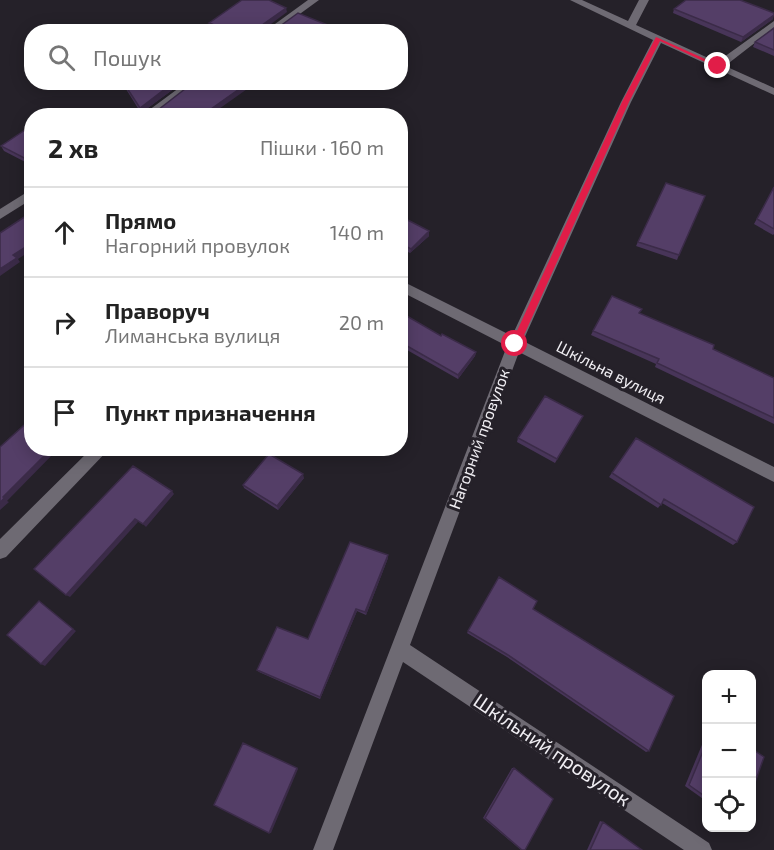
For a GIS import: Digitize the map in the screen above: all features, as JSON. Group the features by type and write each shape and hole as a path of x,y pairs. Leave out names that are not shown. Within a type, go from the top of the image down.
{"street":[{"path":"280,24 314,0"},
{"path":"575,0 774,92"},
{"path":"630,25 644,0"},
{"path":"718,66 774,24"},
{"name":"Нагорний провулок","path":"323,850 401,650 515,344 626,102 658,38"},
{"path":"157,108 183,90"},
{"path":"0,215 24,199"},
{"name":"Шкільна вулиця","path":"408,289 774,475"},
{"path":"0,550 95,456"},
{"name":"Шкільний провулок","path":"401,650 702,850"}],"building":[{"path":"242,0 269,0 286,8 263,24 209,23"},
{"path":"686,0 740,0 774,13 774,15 743,37 674,9"},
{"path":"298,13 325,24 283,24"},
{"path":"774,28 774,50 755,42"},
{"path":"128,90 164,90 140,108"},
{"path":"184,90 238,90 212,108 160,108"},
{"path":"24,131 24,158 1,146"},
{"path":"666,183 705,196 679,255 638,242"},
{"path":"774,187 774,229 757,219"},
{"path":"24,217 24,248 13,255 17,258 0,269 0,233"},
{"path":"408,220 429,231 411,249 408,247"},
{"path":"612,296 642,309 639,313 714,345 713,349 774,378 774,418 657,363 659,359 593,331"},
{"path":"408,317 441,336 442,334 476,352 458,375 408,347"},
{"path":"545,396 583,416 557,459 518,438"},
{"path":"24,425 24,456 44,456 3,497 0,503 0,447"},
{"path":"636,438 754,507 737,542 664,499 661,505 612,473"},
{"path":"267,456 272,456 303,474 277,506 243,485"},
{"path":"133,466 172,491 143,524 135,519 66,595 34,569"},
{"path":"350,542 388,555 365,612 356,609 320,697 257,670 277,627 308,639"},
{"path":"499,577 537,601 533,609 674,696 649,751 508,655 468,631"},
{"path":"39,601 73,629 41,664 7,635"},
{"path":"243,743 297,768 269,833 214,805"},
{"path":"756,752 764,757 756,780"},
{"path":"702,754 702,794 689,785"},
{"path":"514,768 553,799 525,850 522,850 485,818"},
{"path":"603,822 642,850 590,850"}],"route":[{"path":"515,344 626,102 658,38 718,66"}]}
